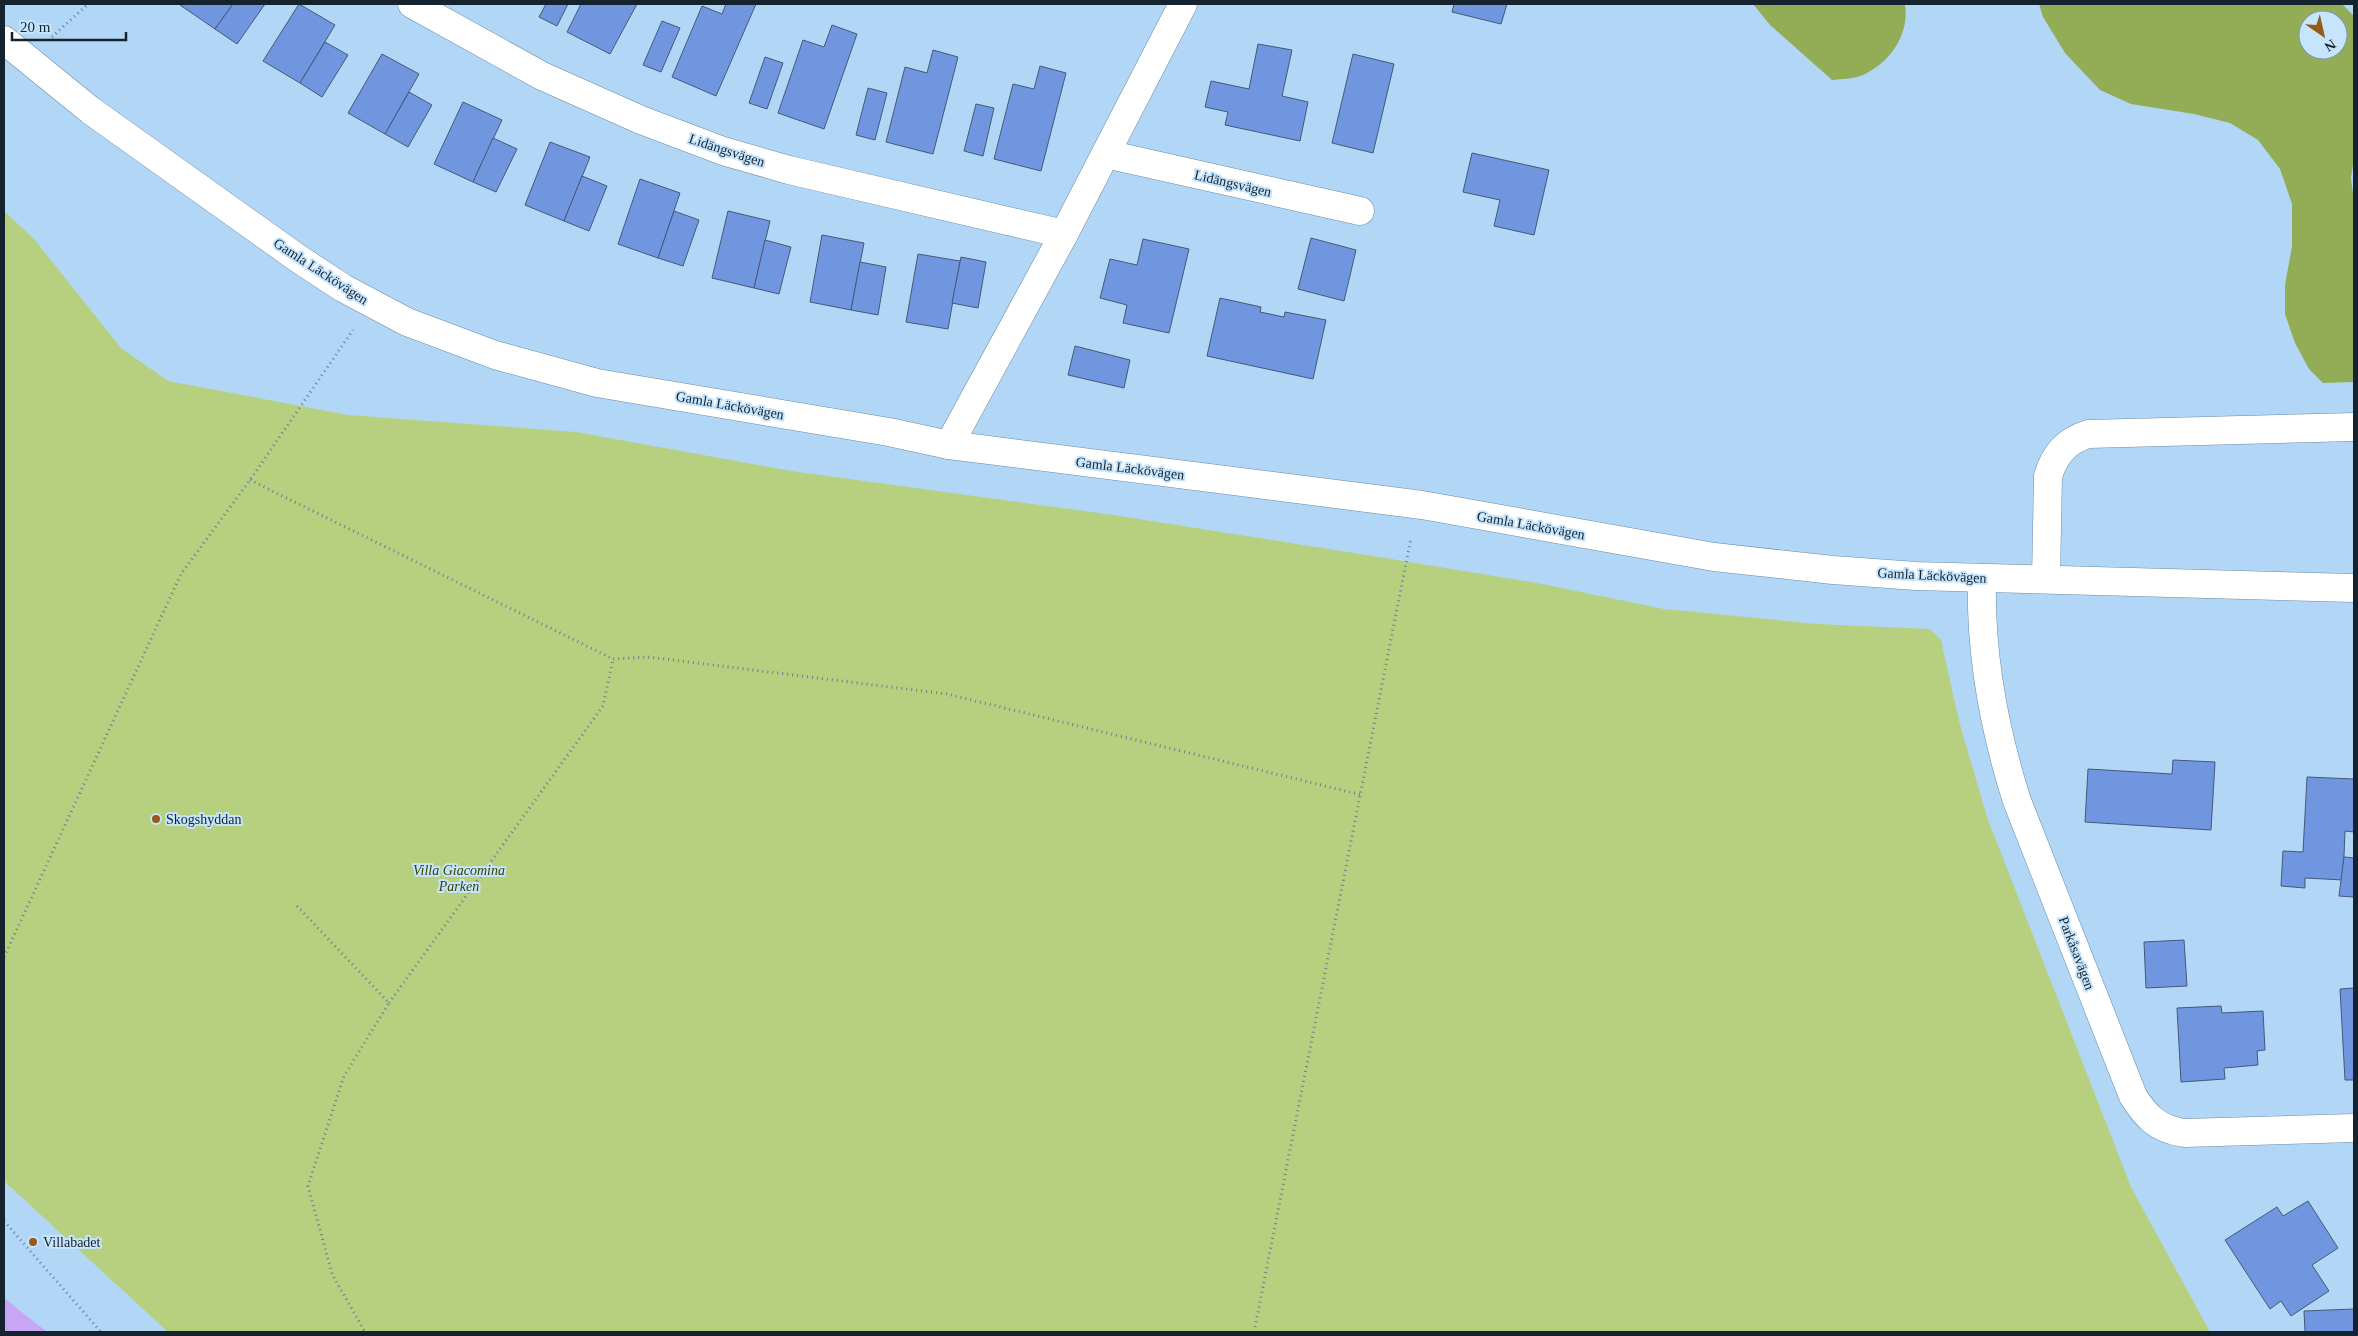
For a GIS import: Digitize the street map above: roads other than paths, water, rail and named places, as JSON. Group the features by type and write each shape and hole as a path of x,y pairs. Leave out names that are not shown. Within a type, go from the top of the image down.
{"street":[{"name":"Lidängsvägen","path":"412,4 542,76 641,120 723,151 789,170 1064,234"},
{"path":"949,445 1064,234 1183,4"},
{"name":"Gamla Läckövägen","path":"4,40 90,110 296,257 343,288 407,322 495,355 596,383 889,432 949,445 1422,505 1714,557 1842,570 1982,578 2354,588"},
{"name":"Lidängsvägen","path":"1106,154 1360,211"},
{"path":"2046,579 2048,476 2052,461 2074,438 2088,434 2354,427"},
{"name":"Parkåsavägen","path":"1982,578 1984,654 2002,756 2020,810 2132,1096 2144,1113 2155,1124 2184,1134 2354,1128"}],"place":[{"name":"Skogshyddan","path":"156,819"},
{"name":"Villabadet","path":"33,1242"}],"park label":[{"name":"Villa Giacomina Parken","path":"459,878"}]}
